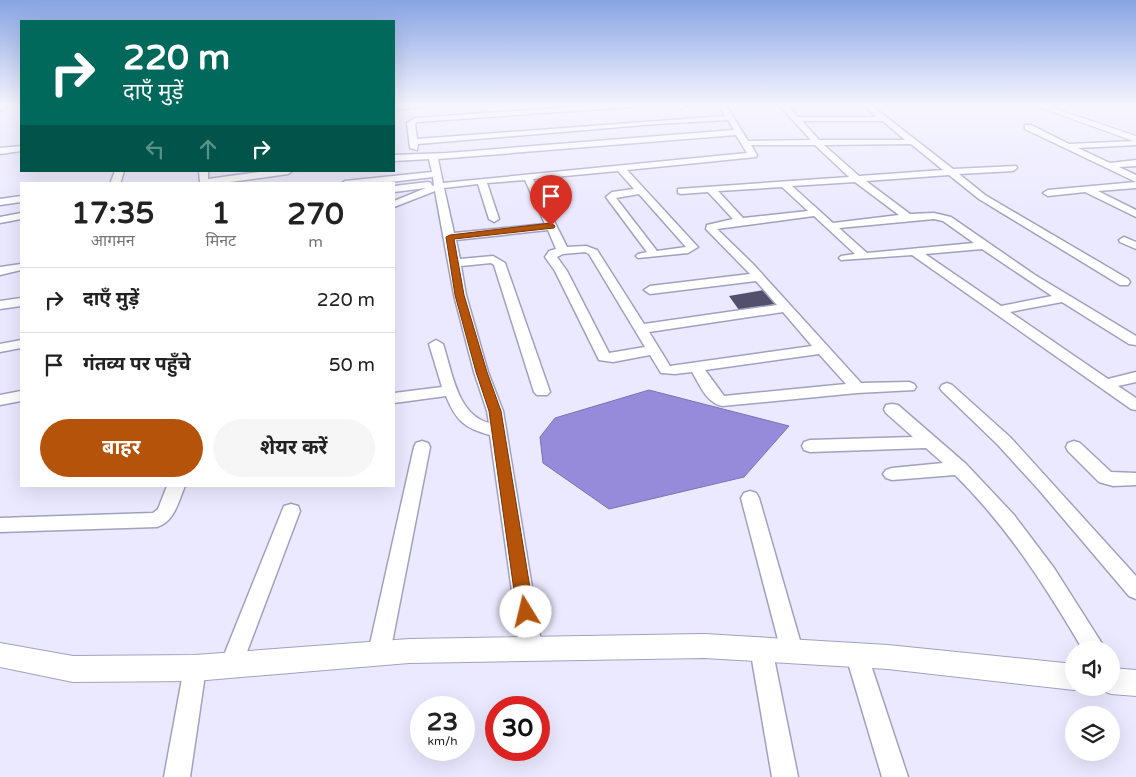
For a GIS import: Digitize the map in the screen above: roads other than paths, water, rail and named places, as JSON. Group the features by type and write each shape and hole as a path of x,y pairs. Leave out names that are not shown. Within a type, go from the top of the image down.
{"street":[{"path":"413,141 414,145 431,141"},
{"path":"395,158 433,157 626,141"},
{"path":"1057,141 1136,180"},
{"path":"1068,147 1133,141"},
{"path":"817,142 858,180 908,217"},
{"path":"746,143 911,142 999,208 1124,282"},
{"path":"395,182 482,181 751,156 753,154 746,143"},
{"path":"0,151 20,149"},
{"path":"433,157 460,295 481,372 495,411 531,648"},
{"path":"1107,166 1136,164"},
{"path":"620,168 692,247 688,250 642,256"},
{"path":"680,191 1013,168"},
{"path":"204,172 203,180 207,182 281,172"},
{"path":"528,177 563,251"},
{"path":"395,189 438,181"},
{"path":"395,203 438,181"},
{"path":"482,181 494,219"},
{"path":"784,184 864,256"},
{"path":"1048,193 1136,185"},
{"path":"711,189 741,222"},
{"path":"1085,189 1136,214"},
{"path":"642,191 615,194 611,197 654,254"},
{"path":"0,202 20,200"},
{"path":"817,213 714,225 712,229 759,277 857,388"},
{"path":"0,220 20,216"},
{"path":"831,226 908,217 943,217 1064,298 1134,341"},
{"path":"450,237 551,226"},
{"path":"1124,240 1136,246"},
{"path":"846,258 984,245"},
{"path":"653,350 612,358 604,357 561,271 551,257 552,253 586,249 593,252 666,370 822,349"},
{"path":"913,252 1136,405"},
{"path":"454,262 496,260 542,392"},
{"path":"0,271 20,267"},
{"path":"650,290 759,277"},
{"path":"999,310 1064,298"},
{"path":"0,305 20,302"},
{"path":"640,329 786,308"},
{"path":"0,348 20,344"},
{"path":"436,344 462,415 470,423 498,431"},
{"path":"696,367 716,398 722,400 857,388 909,387"},
{"path":"1106,384 1136,377"},
{"path":"946,388 1022,460 1136,590"},
{"path":"395,398 452,392"},
{"path":"0,400 20,396"},
{"path":"892,409 960,468 993,503 1022,539 1089,641"},
{"path":"810,446 929,442"},
{"path":"379,653 422,447"},
{"path":"1074,447 1113,480 1136,479"},
{"path":"892,474 960,468"},
{"path":"0,525 157,520 165,513 176,487"},
{"path":"750,498 792,651"},
{"path":"231,665 291,511"},
{"path":"0,656 73,669 195,668 409,651 704,646 761,648 857,656 1065,676"},
{"path":"761,648 784,777"},
{"path":"857,656 895,777"},
{"path":"177,777 195,668"}]}
